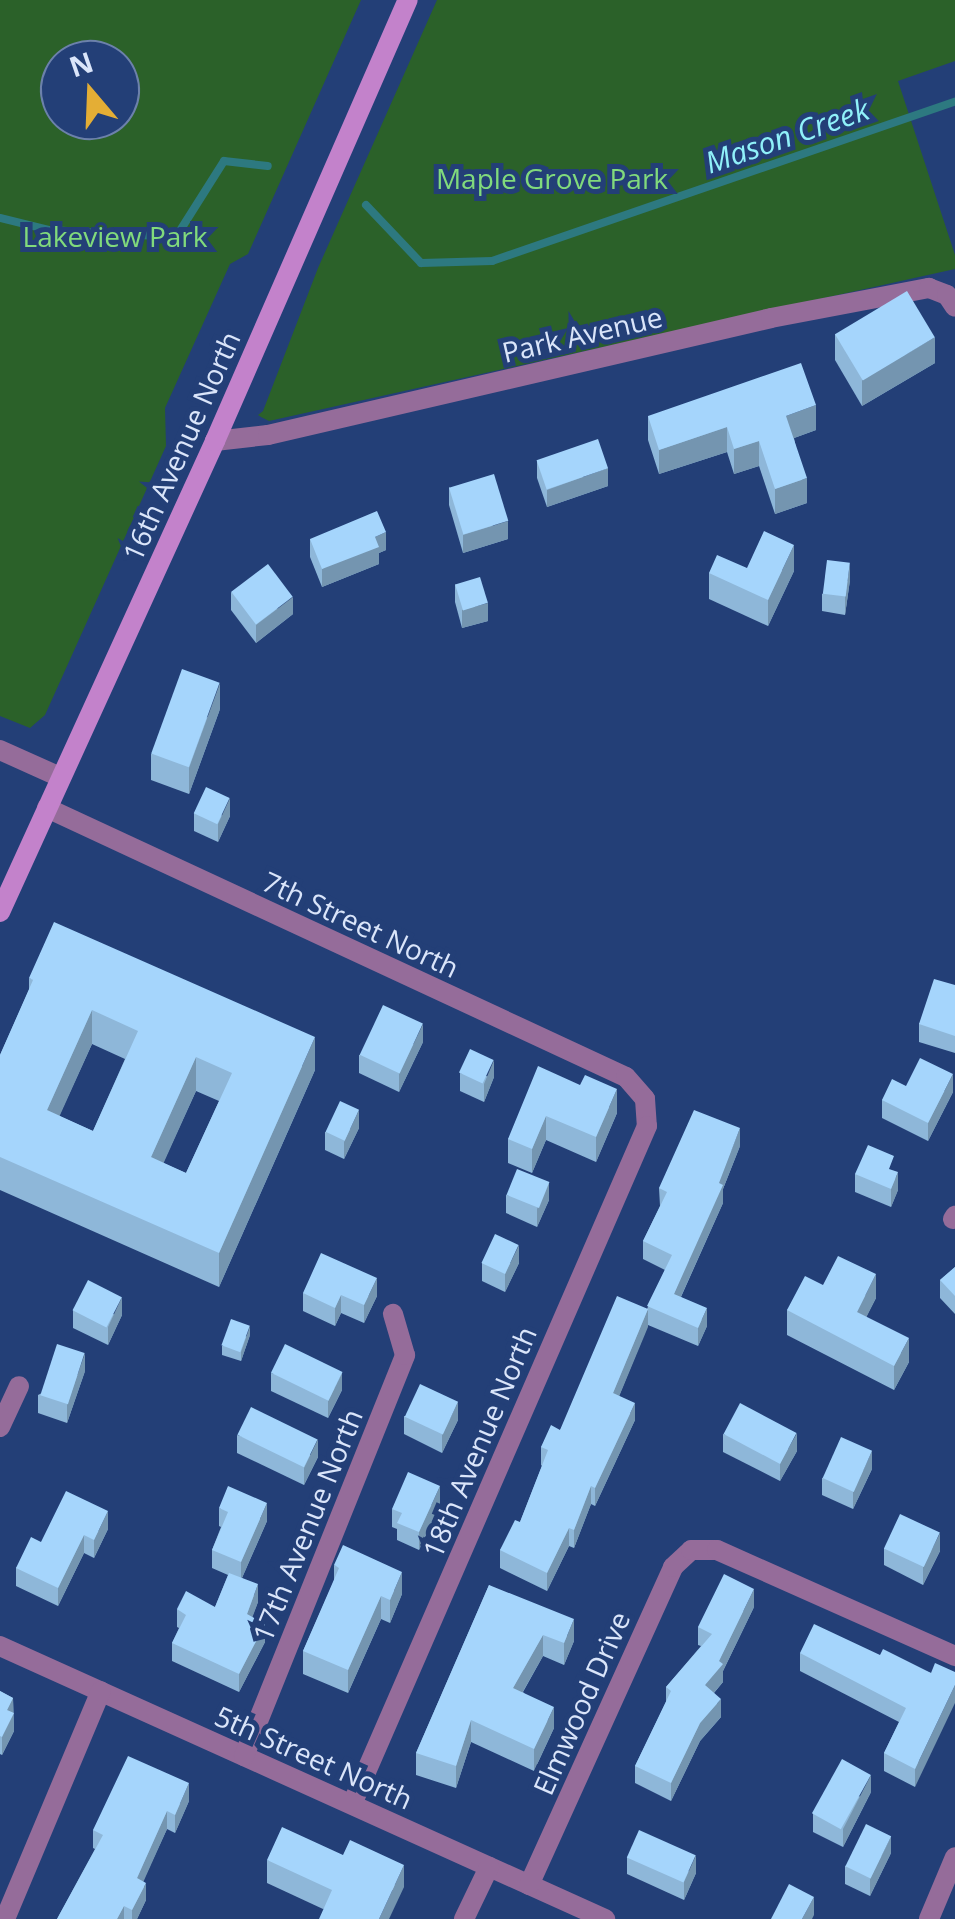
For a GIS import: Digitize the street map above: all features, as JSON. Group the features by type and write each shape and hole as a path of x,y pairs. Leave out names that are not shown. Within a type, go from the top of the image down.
{"main road":[{"name":"16th Avenue North","path":"0,912 215,442 408,0"}],"street":[{"name":"Park Avenue","path":"215,442 268,435 772,318 929,288 947,295 955,307"},
{"path":"0,750 60,777"},
{"name":"7th Street North","path":"46,808 626,1077 645,1099"},
{"name":"18th Avenue North","path":"352,1804 646,1126 645,1099"},
{"name":"17th Avenue North","path":"244,1756 405,1354 393,1314"},
{"path":"0,1427 19,1386"},
{"name":"Elmwood Drive","path":"529,1884 673,1567 691,1550 717,1550 955,1656"},
{"name":"5th Street North","path":"0,1646 605,1919"},
{"path":"5,1919 102,1692"},
{"path":"929,1919 955,1857"},
{"path":"464,1919 490,1867"}],"green space":[{"name":"Lakeview Park","path":"0,0 361,0 248,254 230,264 165,408 166,446 45,715 30,728 0,716"},
{"name":"Maple Grove Park","path":"437,0 955,0 955,61 898,81 955,255 955,269 269,421 261,417 258,415 263,411 318,268"}],"building":[{"path":"907,291 935,337 863,381 835,334"},
{"path":"801,363 816,405 786,416 807,478 775,489 759,441 734,449 727,427 659,450 648,416"},
{"path":"598,439 608,468 547,489 537,460"},
{"path":"494,474 508,521 463,535 449,488"},
{"path":"377,511 386,532 375,537 379,547 322,569 310,539"},
{"path":"764,531 794,545 768,600 709,573 717,555 747,568"},
{"path":"827,560 850,563 846,597 823,594"},
{"path":"268,564 293,597 256,624 231,592"},
{"path":"480,577 488,603 463,610 455,585"},
{"path":"182,669 220,683 189,767 151,754"},
{"path":"206,787 230,798 217,824 194,813"},
{"path":"54,922 315,1037 219,1253 0,1157 0,1055 33,980 29,978","holes":["92,1010 138,1031 93,1131 47,1110","196,1057 232,1073 186,1173 151,1157"]},
{"path":"934,979 955,985 955,1036 919,1024"},
{"path":"383,1005 423,1024 400,1073 360,1055"},
{"path":"470,1049 494,1060 483,1084 459,1073"},
{"path":"920,1058 953,1074 928,1123 882,1100 892,1079 906,1086"},
{"path":"538,1066 580,1085 585,1075 617,1089 596,1137 546,1116 532,1149 508,1139"},
{"path":"340,1101 359,1110 345,1141 326,1132"},
{"path":"694,1110 740,1128 719,1183 723,1185 674,1294 707,1308 698,1328 647,1306 672,1255 643,1241 667,1192 659,1188"},
{"path":"868,1145 894,1156 889,1169 898,1172 891,1189 855,1174"},
{"path":"517,1169 549,1182 539,1208 507,1195"},
{"path":"495,1234 519,1245 505,1274 481,1263"},
{"path":"321,1253 377,1278 364,1305 341,1295 335,1308 303,1293"},
{"path":"838,1256 876,1274 857,1312 909,1338 894,1366 787,1310 805,1276 823,1285"},
{"path":"955,1267 955,1296 940,1280"},
{"path":"88,1280 122,1297 106,1328 73,1310"},
{"path":"617,1296 648,1309 613,1393 635,1403 595,1488 591,1486 574,1530 569,1528 547,1573 500,1550 515,1520 520,1522 548,1450 541,1447 551,1425 560,1430"},
{"path":"231,1319 250,1326 240,1352 221,1345"},
{"path":"57,1344 85,1353 68,1404 40,1395"},
{"path":"285,1344 343,1372 328,1401 271,1373"},
{"path":"420,1384 458,1402 443,1434 405,1417"},
{"path":"740,1403 797,1433 780,1464 724,1434"},
{"path":"251,1407 318,1439 304,1467 237,1435"},
{"path":"841,1437 872,1451 854,1492 823,1478"},
{"path":"408,1472 440,1486 419,1532 397,1523 402,1513 392,1509"},
{"path":"228,1486 267,1503 241,1562 212,1550 228,1512 219,1508"},
{"path":"66,1491 108,1511 94,1540 84,1535 58,1588 16,1568 31,1537 41,1542"},
{"path":"900,1514 940,1533 924,1567 884,1548"},
{"path":"343,1545 402,1572 390,1600 381,1596 348,1670 303,1651 339,1568 334,1565"},
{"path":"229,1573 258,1584 247,1614 265,1624 239,1674 172,1643 186,1615 177,1609 186,1591 215,1607"},
{"path":"724,1574 754,1589 719,1661 723,1664 705,1685 721,1699 700,1723 671,1783 635,1766 671,1691 666,1687 712,1634 698,1627"},
{"path":"489,1585 574,1619 564,1643 543,1635 513,1688 554,1707 534,1749 471,1720 456,1766 416,1753"},
{"path":"814,1624 880,1655 883,1649 931,1673 935,1663 955,1672 955,1685 915,1769 884,1753 906,1708 800,1653"},
{"path":"0,1691 13,1698 7,1710 14,1713 2,1737 0,1736"},
{"path":"128,1756 189,1783 175,1815 167,1811 137,1878 146,1883 132,1910 124,1906 117,1919 57,1919 103,1835 93,1830"},
{"path":"842,1759 871,1775 841,1829 812,1813"},
{"path":"866,1824 891,1836 871,1879 845,1866"},
{"path":"282,1827 343,1855 350,1840 404,1865 379,1919 319,1919 332,1890 267,1860"},
{"path":"639,1830 696,1855 683,1883 627,1857"},
{"path":"789,1884 814,1897 802,1919 771,1919"}],"waterway":[{"name":"Mason Creek","path":"366,205 421,263 492,261 955,102"},
{"name":"Mason Creek","path":"0,218 49,230 176,237 224,161 268,166"}]}
